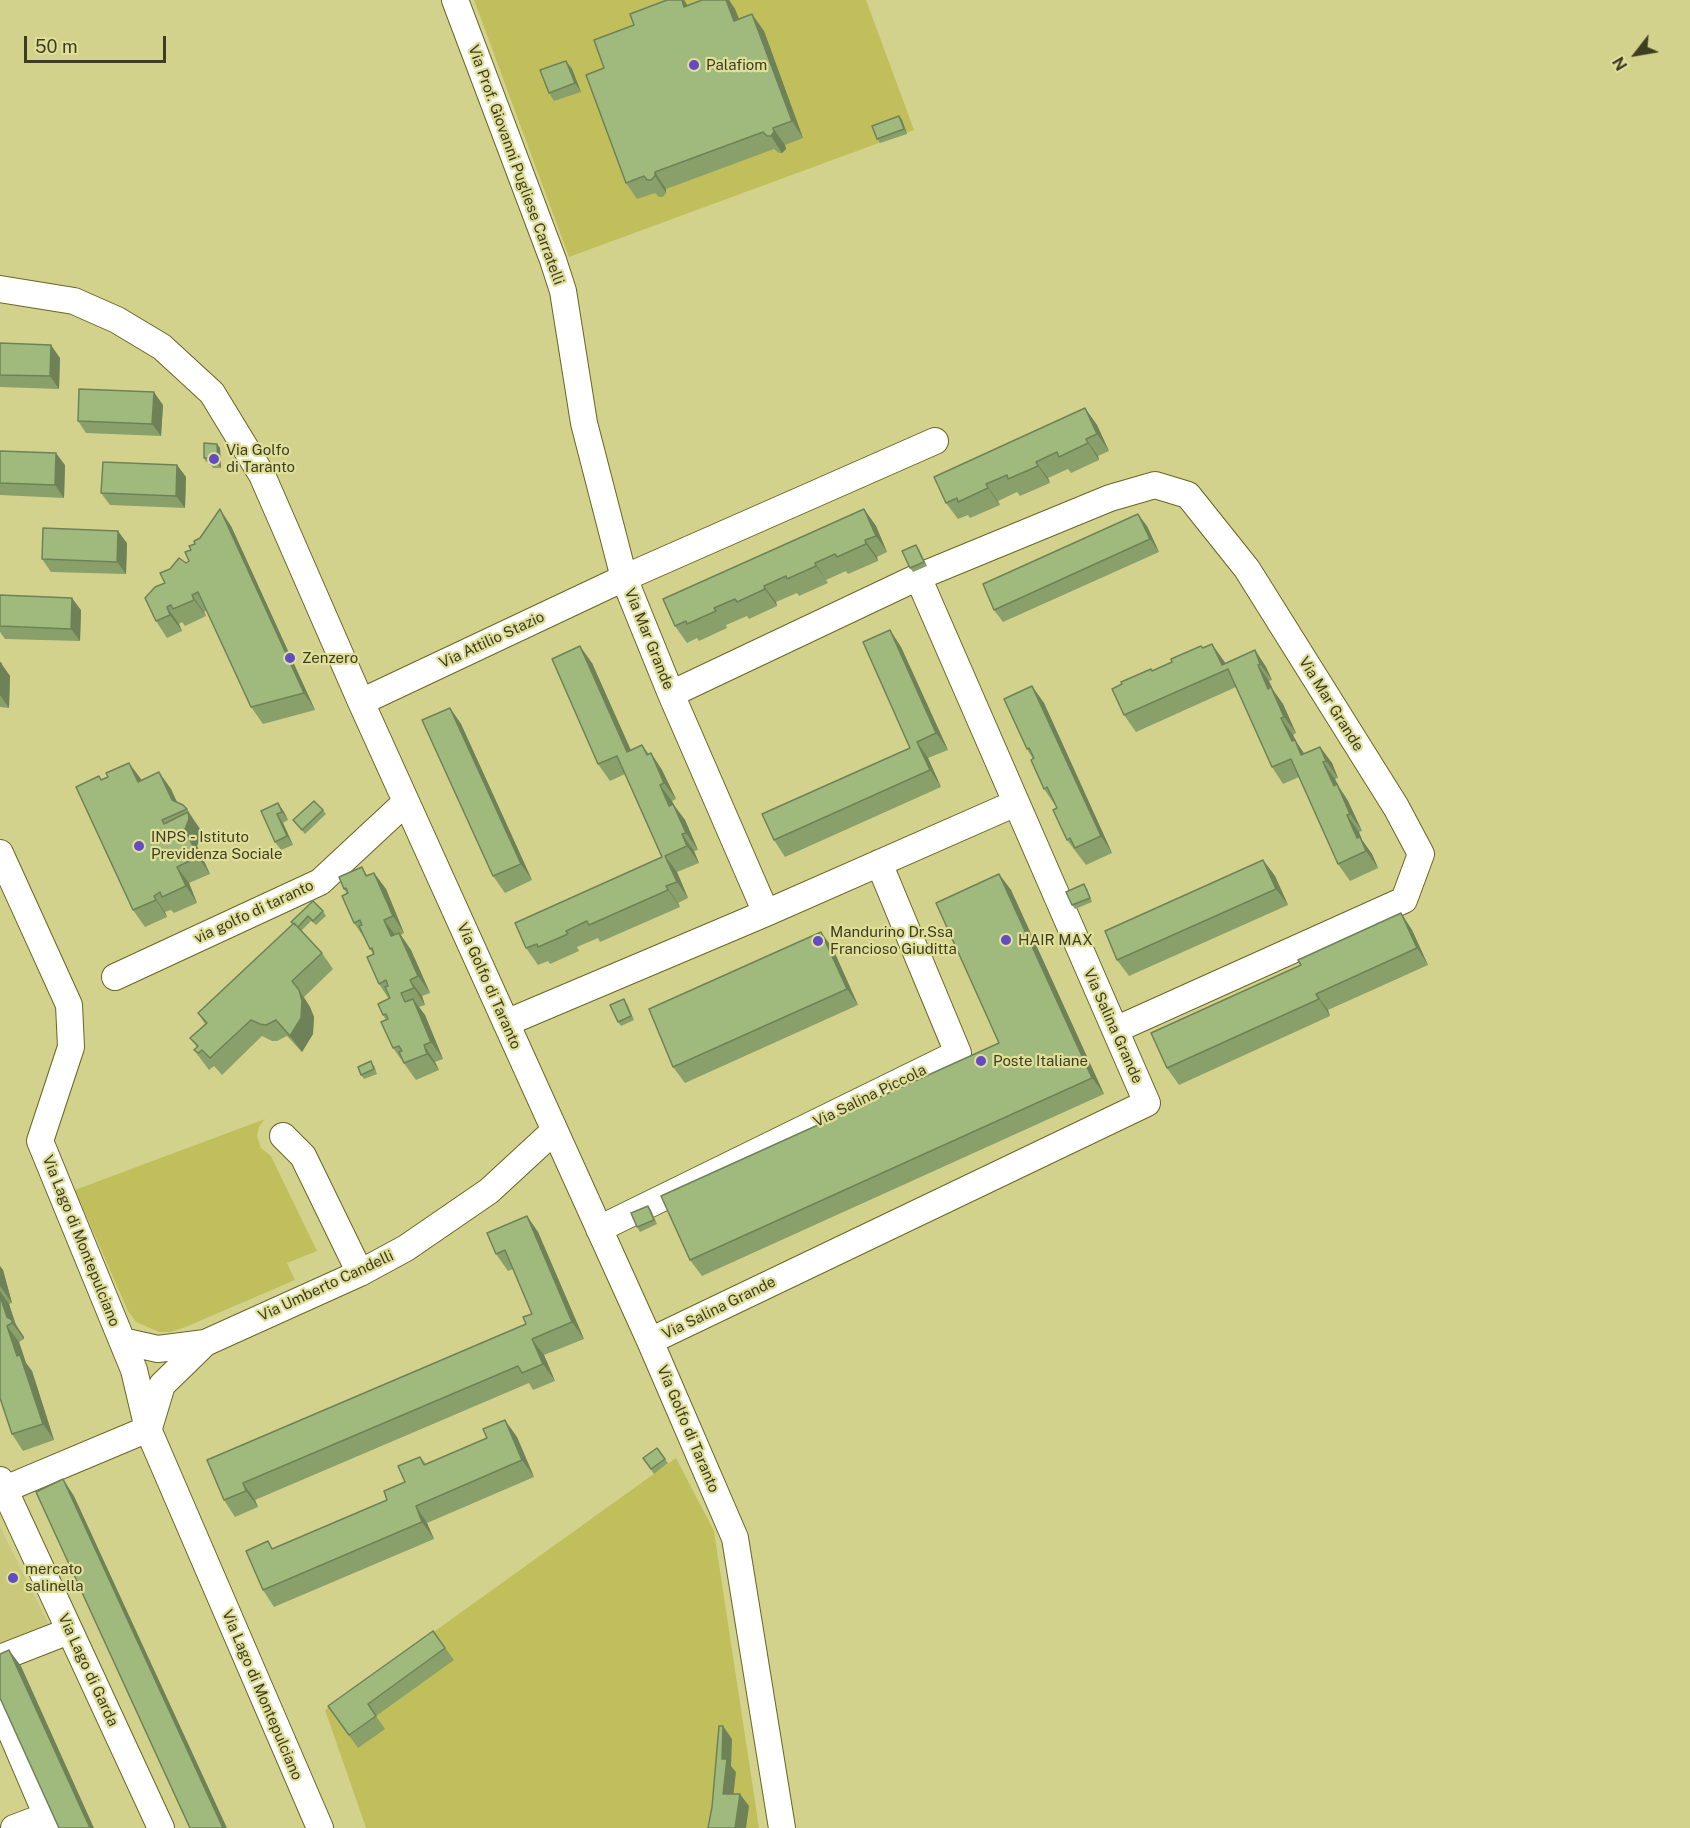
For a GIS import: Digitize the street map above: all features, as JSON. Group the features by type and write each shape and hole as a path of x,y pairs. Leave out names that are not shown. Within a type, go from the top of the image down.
{"street":[{"name":"Via Prof. Giovanni Pugliese Carratelli","path":"455,0 560,280 584,423 624,578"},
{"name":"Via Golfo di Taranto","path":"0,288 74,301 117,320 162,346 212,393 262,475 361,702 650,1341 735,1538 782,1828"},
{"name":"Via Mar Grande","path":"766,913 671,694 624,578 935,441"},
{"name":"Via Mar Grande","path":"918,577 1110,498 1155,485 1188,495 1247,569 1396,807 1421,854 1404,900 1114,1030"},
{"path":"671,694 918,577"},
{"name":"Via Salina Grande","path":"650,1341 1147,1103 918,577"},
{"name":"Via Attilio Stazio","path":"361,702 624,578"},
{"name":"via golfo di taranto","path":"115,977 320,882 406,802"},
{"path":"506,1023 766,913 1016,803"},
{"name":"Via Lago di Montepulciano","path":"0,853 69,1005 71,1047 40,1141 134,1370 148,1429 320,1828"},
{"name":"Via Salina Piccola","path":"598,1229 958,1053 879,863"},
{"name":"Via Umberto Candelli","path":"122,1341 158,1349 205,1343 360,1273 406,1248 489,1191 554,1131"},
{"path":"283,1136 303,1156 360,1273"},
{"name":"Via Umberto Candelli","path":"148,1429 162,1385 205,1343"},
{"path":"2,1485 148,1429"},
{"name":"Via Lago di Garda","path":"2,1485 161,1828"},
{"path":"0,1658 69,1631"},
{"path":"0,1706 49,1822 14,1828"}],"shaded area":[{"name":"Palafiom","path":"474,0 866,0 914,130 569,257"},
{"path":"265,1119 259,1127 257,1136 261,1148 271,1156 317,1251 287,1263 295,1280 188,1326 171,1332 159,1332 136,1322 128,1311 75,1190"},
{"path":"676,1458 714,1531 759,1828 366,1828 325,1710"},
{"name":"mercato salinella","path":"0,1527 51,1629 0,1649"}],"building":[{"name":"Palafiom","path":"667,0 682,0 684,7 702,0 726,0 734,21 752,14 792,121 773,128 774,132 771,136 763,132 655,172 651,180 647,180 644,176 626,183 586,75 604,68 594,40 634,25 630,14"},
{"path":"566,61 575,83 549,93 540,70"},
{"path":"899,116 904,129 877,139 872,126"},
{"path":"0,343 51,345 50,376 0,375"},
{"path":"79,389 154,392 152,424 78,421"},
{"path":"1085,408 1097,434 1086,439 1088,443 1059,457 1057,452 1036,462 1038,466 1008,479 1007,475 986,484 988,488 958,502 957,498 946,503 934,477"},
{"name":"Via Golfo di Taranto","path":"204,443 217,444 218,464 210,464 210,458 204,458"},
{"path":"0,451 56,453 55,485 0,483"},
{"path":"103,462 177,465 176,496 101,493"},
{"path":"220,509 304,693 251,707 198,592 192,595 194,600 173,609 171,605 167,607 170,615 156,621 145,598 155,587 165,583 160,573 170,569 179,558 186,563 189,561 185,552 191,550 189,546 195,544 194,541 200,538"},
{"path":"864,509 876,536 865,540 866,544 837,557 835,554 815,563 816,566 764,586 765,589 737,602 735,599 714,608 716,611 687,624 686,621 675,626 663,599"},
{"path":"1138,514 1150,539 994,610 983,584"},
{"path":"43,528 118,531 117,562 42,559"},
{"path":"916,545 924,562 910,568 902,551"},
{"path":"0,595 72,598 71,629 0,626"},
{"path":"890,630 936,733 917,742 930,770 774,840 762,814 910,748 863,642"},
{"path":"1212,644 1222,665 1255,650 1260,664 1258,665 1268,689 1271,687 1284,717 1281,718 1292,741 1295,740 1301,755 1320,747 1326,761 1323,762 1334,786 1337,784 1350,814 1347,815 1357,838 1360,837 1366,851 1338,864 1291,759 1272,767 1228,669 1124,715 1112,689 1122,684 1121,682 1172,662 1171,659 1201,646 1203,648"},
{"path":"580,646 627,752 642,745 647,755 651,753 664,783 660,785 669,806 673,804 686,833 682,834 687,846 665,856 677,882 666,886 668,890 589,925 587,921 566,931 568,934 538,947 537,944 526,948 515,923 662,857 617,756 598,764 552,659"},
{"path":"1032,686 1101,836 1075,848 1070,838 1067,840 1053,810 1057,808 1047,787 1044,789 1031,760 1034,758 1029,748 1027,749 1004,699"},
{"path":"450,708 521,864 493,876 422,720"},
{"path":"129,763 138,782 159,772 172,800 187,809 162,820 164,824 188,812 189,819 185,829 198,857 177,867 186,886 162,897 160,892 154,896 156,900 133,910 76,787 99,776 101,780 108,777 106,773"},
{"path":"314,801 323,810 302,830 293,820"},
{"path":"278,803 282,812 277,814 287,836 275,842 261,811"},
{"path":"1263,860 1276,889 1117,960 1105,931"},
{"path":"362,867 366,876 374,873 393,916 384,920 391,936 399,933 418,976 410,980 414,988 401,993 405,1002 413,999 431,1042 424,1045 427,1054 404,1063 399,1052 402,1051 399,1046 393,1048 381,1022 388,1019 386,1014 383,1015 378,1004 390,998 385,987 388,986 386,980 379,984 367,957 374,954 372,948 370,949 359,926 362,925 360,920 354,923 342,896 348,893 339,877"},
{"path":"999,874 1092,1078 690,1260 661,1196 999,1043 936,903"},
{"path":"1084,884 1090,898 1072,905 1066,892"},
{"path":"313,901 323,911 313,921 308,916 298,927 291,922"},
{"path":"1401,913 1417,948 1316,994 1319,999 1167,1068 1151,1033 1301,965 1298,960"},
{"path":"294,923 322,953 292,981 299,990 302,1001 301,1018 290,1036 276,1020 266,1025 251,1020 210,1058 202,1050 198,1053 194,1050 198,1046 190,1038 207,1023 198,1013"},
{"path":"821,932 847,989 673,1067 649,1009"},
{"path":"624,999 631,1016 618,1022 610,1005"},
{"path":"371,1061 374,1069 361,1075 358,1067"},
{"path":"648,1206 654,1220 637,1227 631,1213"},
{"path":"527,1216 572,1322 532,1339 543,1364 522,1373 518,1366 243,1483 246,1491 224,1500 207,1460 526,1324 523,1317 532,1314 505,1250 496,1254 487,1233"},
{"path":"0,1296 7,1317 12,1320 12,1323 7,1326 17,1356 20,1355 43,1424 12,1434 0,1398"},
{"path":"505,1420 522,1460 416,1506 422,1522 263,1590 246,1551 268,1541 272,1549 387,1500 384,1491 405,1482 398,1466 420,1457 424,1465 487,1438 483,1429"},
{"path":"657,1448 665,1459 651,1469 643,1458"},
{"path":"63,1479 223,1828 190,1828 36,1492"},
{"path":"433,1631 445,1648 368,1704 376,1716 349,1735 328,1706"},
{"path":"9,1650 90,1828 59,1828 0,1698 0,1654"},
{"path":"719,1726 723,1726 722,1759 727,1759 723,1794 740,1794 735,1828 708,1828"}],"place":[{"name":"Palafiom","path":"694,65"},
{"name":"Via Golfo di Taranto","path":"214,459"},
{"name":"Zenzero","path":"290,658"},
{"name":"INPS - Istituto Previdenza Sociale","path":"139,846"},
{"name":"HAIR MAX","path":"1006,940"},
{"name":"Mandurino Dr.Ssa Francioso Giuditta","path":"818,941"},
{"name":"Poste Italiane","path":"981,1061"},
{"name":"mercato salinella","path":"13,1578"}]}
